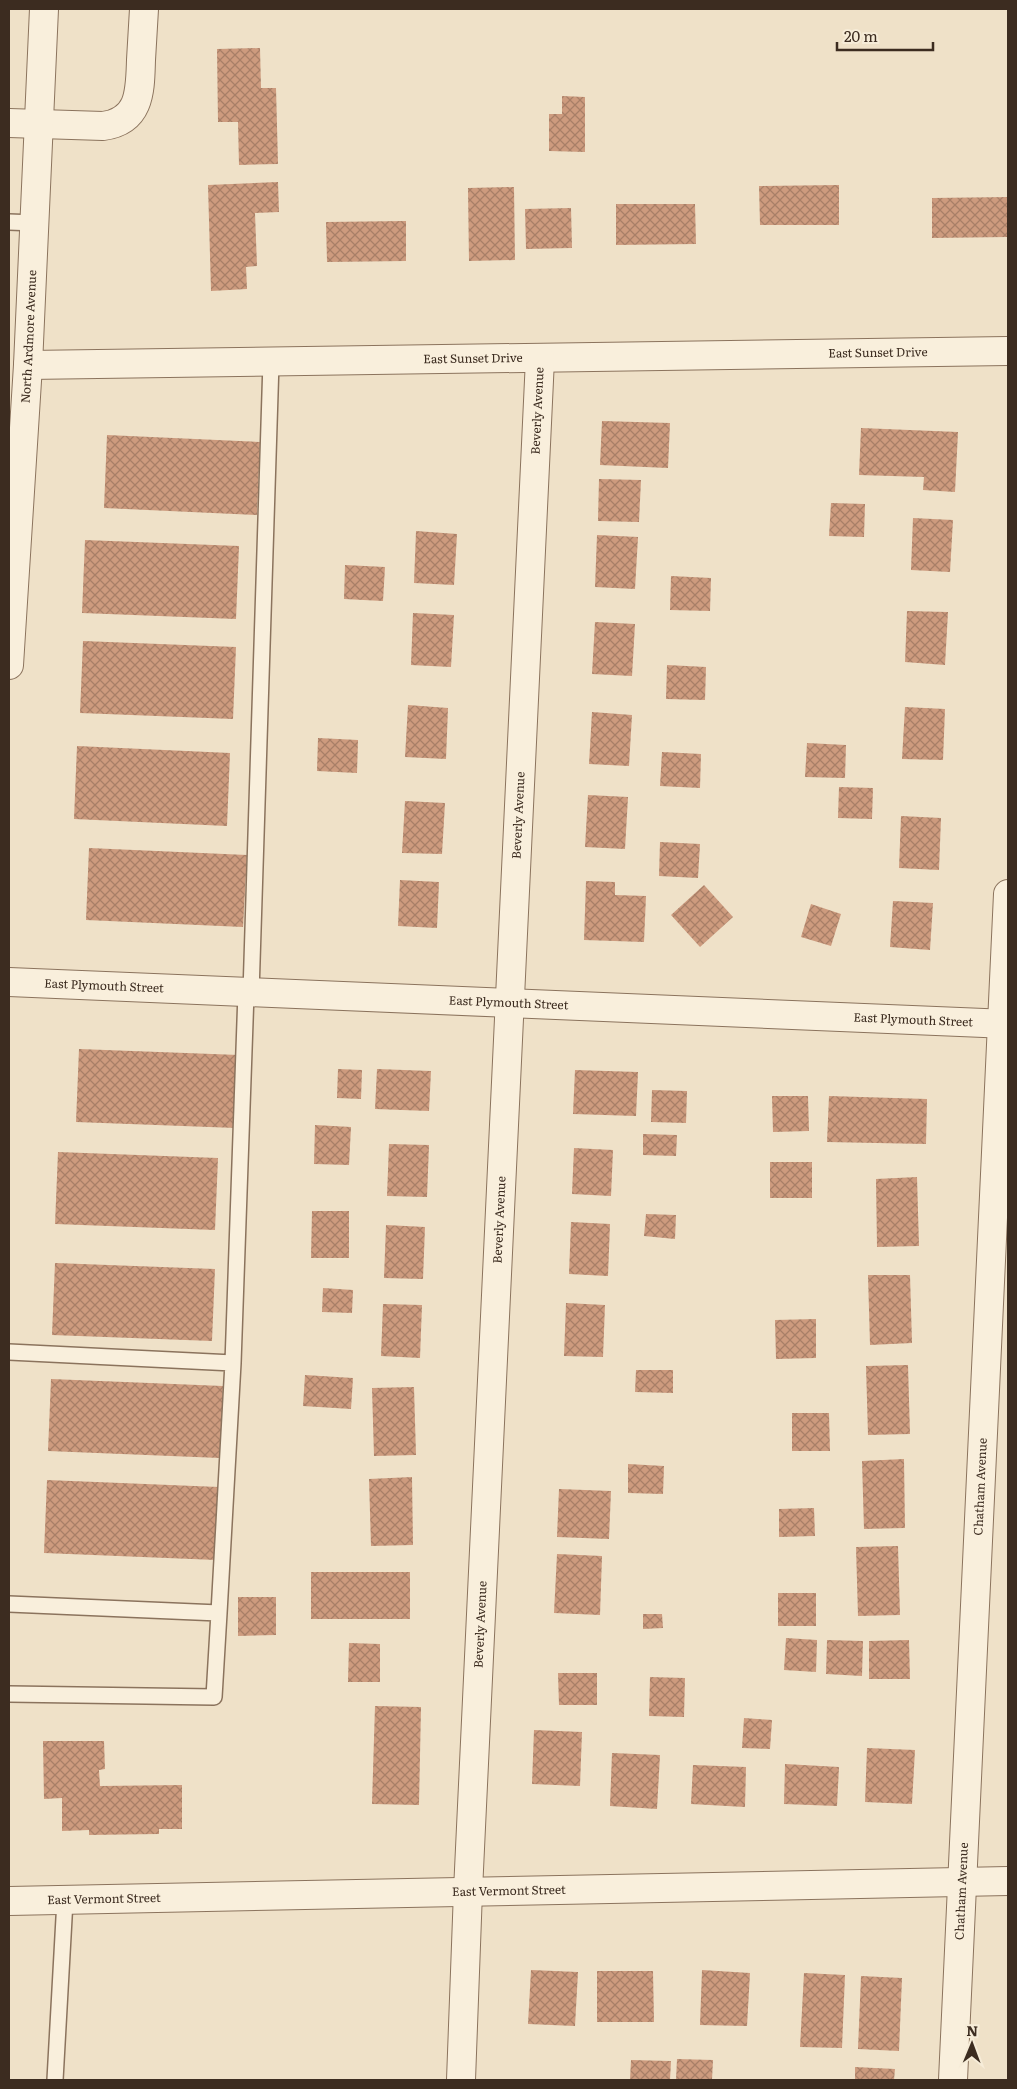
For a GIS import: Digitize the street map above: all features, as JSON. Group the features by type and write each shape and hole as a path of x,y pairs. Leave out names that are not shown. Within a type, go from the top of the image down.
{"street":[{"name":"North Ardmore Avenue","path":"9,666 17,428 28,365 22,222 39,124 44,9"},
{"path":"9,123 103,126 117,124 124,119 131,112 139,94 144,9"},
{"name":"East Sunset Drive","path":"28,365 540,360 1008,352"},
{"name":"Beverly Avenue","path":"461,2080 468,1891 540,360"},
{"name":"Chatham Avenue","path":"954,2080 961,1882 1005,1024 1008,894"},
{"name":"East Plymouth Street","path":"9,982 1005,1024"},
{"name":"East Vermont Street","path":"9,1901 1008,1881"}],"lane":[{"path":"9,1694 214,1697 233,1363 249,993 271,362"},
{"path":"9,1352 233,1363"},
{"path":"9,1604 219,1613"},
{"path":"55,2080 64,1900"}],"building":[{"path":"260,48 261,88 276,88 278,164 239,165 238,122 218,122 217,49"},
{"path":"562,96 585,97 585,152 549,151 549,114 562,114"},
{"path":"278,182 279,212 255,213 257,266 246,267 247,289 211,291 208,185"},
{"path":"839,185 839,225 760,225 759,186"},
{"path":"514,187 515,260 469,261 468,188"},
{"path":"1008,197 1008,237 932,238 932,198"},
{"path":"616,204 695,204 696,244 616,245"},
{"path":"571,208 572,248 526,249 525,209"},
{"path":"406,221 406,261 327,262 326,222"},
{"path":"602,421 670,423 668,468 600,465"},
{"path":"861,428 958,432 955,492 923,490 924,477 859,475"},
{"path":"107,435 260,442 257,515 104,508"},
{"path":"599,479 641,480 639,522 598,521"},
{"path":"831,503 865,504 864,537 829,536"},
{"path":"913,518 953,520 950,572 911,570"},
{"path":"416,531 457,534 454,585 414,583"},
{"path":"597,535 638,537 635,589 595,587"},
{"path":"85,540 239,546 236,619 82,613"},
{"path":"345,565 385,567 383,601 344,599"},
{"path":"671,576 711,578 710,611 670,610"},
{"path":"907,611 948,612 945,665 905,662"},
{"path":"413,613 454,615 451,667 411,665"},
{"path":"595,622 635,624 632,676 592,674"},
{"path":"83,641 236,647 233,719 80,713"},
{"path":"667,665 706,667 705,700 666,699"},
{"path":"408,705 448,708 446,759 405,757"},
{"path":"905,707 945,709 943,760 902,759"},
{"path":"592,712 632,715 629,766 589,764"},
{"path":"318,738 358,740 357,773 317,771"},
{"path":"807,743 846,745 845,778 805,777"},
{"path":"77,746 230,753 227,826 74,819"},
{"path":"662,752 701,754 700,788 660,786"},
{"path":"839,787 873,788 872,819 838,818"},
{"path":"588,795 628,797 625,849 585,847"},
{"path":"405,801 445,803 442,854 402,853"},
{"path":"901,816 941,818 939,870 899,868"},
{"path":"660,842 700,844 698,878 659,876"},
{"path":"89,848 247,855 243,927 86,920"},
{"path":"400,880 439,882 437,928 398,926"},
{"path":"586,881 615,882 615,895 646,896 644,942 584,940"},
{"path":"704,885 733,917 700,947 671,915"},
{"path":"893,901 933,903 930,950 890,947"},
{"path":"811,904 841,914 831,946 801,937"},
{"path":"79,1049 239,1055 236,1128 76,1122"},
{"path":"338,1069 362,1070 361,1099 337,1098"},
{"path":"377,1069 431,1071 429,1111 375,1109"},
{"path":"575,1070 638,1072 636,1116 573,1114"},
{"path":"652,1090 687,1091 686,1123 651,1122"},
{"path":"772,1096 808,1096 809,1131 773,1132"},
{"path":"829,1096 927,1099 926,1144 827,1142"},
{"path":"315,1125 351,1127 349,1165 314,1164"},
{"path":"643,1134 677,1135 676,1156 643,1155"},
{"path":"389,1144 429,1145 427,1197 387,1196"},
{"path":"574,1148 613,1150 611,1196 572,1194"},
{"path":"58,1152 218,1158 215,1230 55,1224"},
{"path":"770,1162 812,1162 812,1198 770,1198"},
{"path":"917,1177 919,1246 877,1247 876,1179"},
{"path":"312,1211 349,1211 349,1258 311,1258"},
{"path":"646,1214 676,1215 675,1239 644,1236"},
{"path":"571,1222 610,1224 608,1276 569,1274"},
{"path":"386,1225 425,1227 423,1279 384,1278"},
{"path":"55,1263 215,1269 212,1341 52,1335"},
{"path":"868,1275 910,1275 912,1343 870,1345"},
{"path":"323,1288 353,1290 352,1313 322,1312"},
{"path":"566,1303 605,1305 603,1357 564,1356"},
{"path":"383,1304 422,1305 420,1358 381,1356"},
{"path":"816,1319 816,1358 776,1359 775,1320"},
{"path":"908,1365 910,1434 868,1435 866,1366"},
{"path":"636,1370 673,1370 673,1393 635,1392"},
{"path":"305,1375 353,1378 351,1409 303,1406"},
{"path":"51,1379 223,1386 220,1458 48,1451"},
{"path":"414,1387 416,1455 374,1456 372,1388"},
{"path":"792,1413 829,1413 830,1451 792,1451"},
{"path":"904,1459 905,1528 864,1529 862,1461"},
{"path":"628,1464 664,1466 663,1494 628,1493"},
{"path":"412,1477 413,1545 371,1546 369,1479"},
{"path":"47,1480 219,1487 216,1560 44,1553"},
{"path":"559,1489 611,1491 609,1539 557,1537"},
{"path":"814,1508 815,1536 779,1537 779,1509"},
{"path":"898,1546 900,1615 858,1616 856,1547"},
{"path":"557,1554 602,1556 600,1615 554,1613"},
{"path":"311,1572 410,1572 410,1619 311,1619"},
{"path":"778,1593 816,1593 816,1626 778,1626"},
{"path":"238,1597 276,1597 276,1635 238,1636"},
{"path":"643,1614 662,1614 663,1628 643,1629"},
{"path":"786,1638 817,1640 816,1672 784,1670"},
{"path":"827,1640 863,1641 862,1676 826,1674"},
{"path":"909,1640 910,1679 869,1679 869,1641"},
{"path":"349,1643 380,1644 380,1682 348,1682"},
{"path":"558,1673 597,1673 597,1705 559,1705"},
{"path":"650,1677 685,1678 684,1717 649,1716"},
{"path":"375,1706 421,1707 419,1805 372,1804"},
{"path":"744,1718 772,1720 770,1749 742,1748"},
{"path":"534,1730 582,1732 580,1786 532,1784"},
{"path":"43,1741 104,1741 105,1769 99,1770 100,1786 182,1785 182,1829 159,1829 159,1834 89,1835 89,1830 62,1831 62,1798 44,1799"},
{"path":"867,1748 915,1750 912,1804 865,1802"},
{"path":"612,1753 660,1755 657,1809 610,1806"},
{"path":"785,1764 839,1767 837,1806 784,1804"},
{"path":"693,1765 746,1767 745,1807 691,1804"},
{"path":"531,1970 578,1972 575,2026 528,2024"},
{"path":"702,1970 750,1973 747,2026 700,2025"},
{"path":"597,1971 653,1971 654,2022 597,2022"},
{"path":"804,1973 845,1975 842,2048 800,2047"},
{"path":"861,1976 902,1978 899,2051 858,2049"},
{"path":"677,2059 713,2060 712,2080 676,2080"},
{"path":"631,2060 671,2061 670,2080 630,2080"},
{"path":"855,2067 895,2069 894,2080 855,2080"}]}
